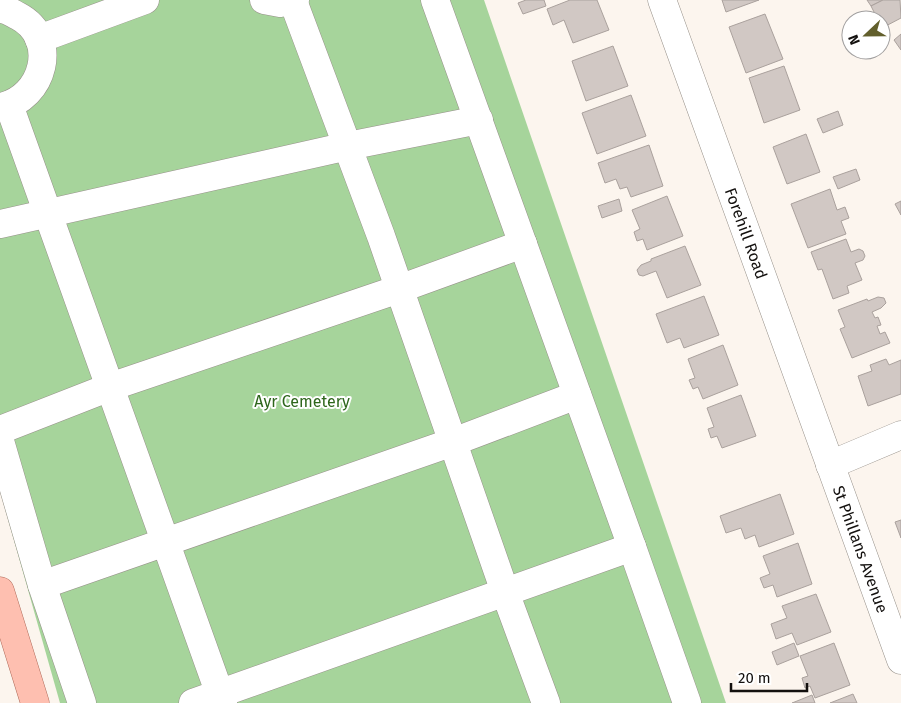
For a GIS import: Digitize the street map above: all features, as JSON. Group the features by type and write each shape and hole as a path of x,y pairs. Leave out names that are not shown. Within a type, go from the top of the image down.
{"main road":[{"path":"0,591 35,703"}],"street":[{"path":"39,38 145,0"},
{"path":"264,0 280,3 294,0 348,146 546,703"},
{"path":"435,0 687,703"},
{"name":"Forehill Road","path":"662,0 830,465"},
{"path":"0,9 4,9 25,20 39,38 43,53 38,80 30,92 19,100 4,106 48,214 221,698"},
{"path":"0,224 348,146 479,120"},
{"path":"0,430 110,387 399,289 523,244"},
{"path":"42,585 453,442 577,395"},
{"path":"830,465 901,435"},
{"path":"0,441 42,585 82,703"},
{"name":"St Phillans Avenue","path":"830,465 901,660"},
{"path":"193,703 221,698 505,592 632,548"}],"green space":[{"name":"Ayr Cemetery","path":"0,0 484,0 726,703 60,703 0,491"}],"building":[{"path":"526,0 544,0 546,6 523,14 518,3"},
{"path":"570,0 597,0 609,30 573,43 564,20 553,25 547,9"},
{"path":"722,0 759,0 726,12"},
{"path":"867,0 883,0 871,6"},
{"path":"883,0 900,0 901,18 891,23 891,10 873,10 871,6"},
{"path":"765,14 783,59 746,73 729,27"},
{"path":"901,34 901,50 894,40"},
{"path":"613,46 628,86 586,101 572,61"},
{"path":"784,66 800,110 764,123 749,78"},
{"path":"631,95 646,136 597,154 582,113"},
{"path":"838,111 843,125 823,133 817,119"},
{"path":"806,134 820,172 787,184 773,147"},
{"path":"649,145 663,186 631,197 627,187 620,189 616,179 605,183 598,163"},
{"path":"856,169 860,180 838,189 833,177"},
{"path":"830,189 837,210 845,207 849,218 841,221 846,234 808,248 791,204"},
{"path":"667,196 683,236 647,250 643,239 637,241 634,232 640,229 632,210"},
{"path":"619,199 622,211 602,218 598,206"},
{"path":"901,201 901,215 895,204"},
{"path":"846,239 851,252 859,249 863,251 865,256 863,260 855,263 862,280 847,286 849,293 833,299 822,269 818,270 811,252"},
{"path":"685,246 701,285 667,298 656,271 643,276 639,275 637,270 641,265 651,261 651,259"},
{"path":"704,296 719,335 684,348 680,338 667,343 656,314"},
{"path":"878,297 884,298 886,303 881,308 872,312 875,318 878,317 881,325 877,326 880,334 885,332 890,343 852,358 840,329 845,327 838,310"},
{"path":"723,345 738,385 703,399 698,387 693,389 689,380 695,378 688,359"},
{"path":"886,359 889,365 901,360 901,394 868,406 858,376 872,371 870,365"},
{"path":"741,395 756,436 722,448 717,436 711,438 708,429 714,427 707,408"},
{"path":"780,494 794,534 759,547 755,535 745,539 741,528 726,533 720,516"},
{"path":"901,520 901,538 895,522"},
{"path":"798,543 812,584 777,597 773,585 764,588 760,578 770,574 763,556"},
{"path":"816,594 831,632 797,645 792,633 776,639 771,624 787,618 782,606"},
{"path":"794,643 799,656 777,665 772,652"},
{"path":"834,643 850,685 815,698 810,686 805,688 802,678 808,676 800,656"},
{"path":"853,694 857,703 830,703"},
{"path":"812,695 815,703 792,703"}]}
